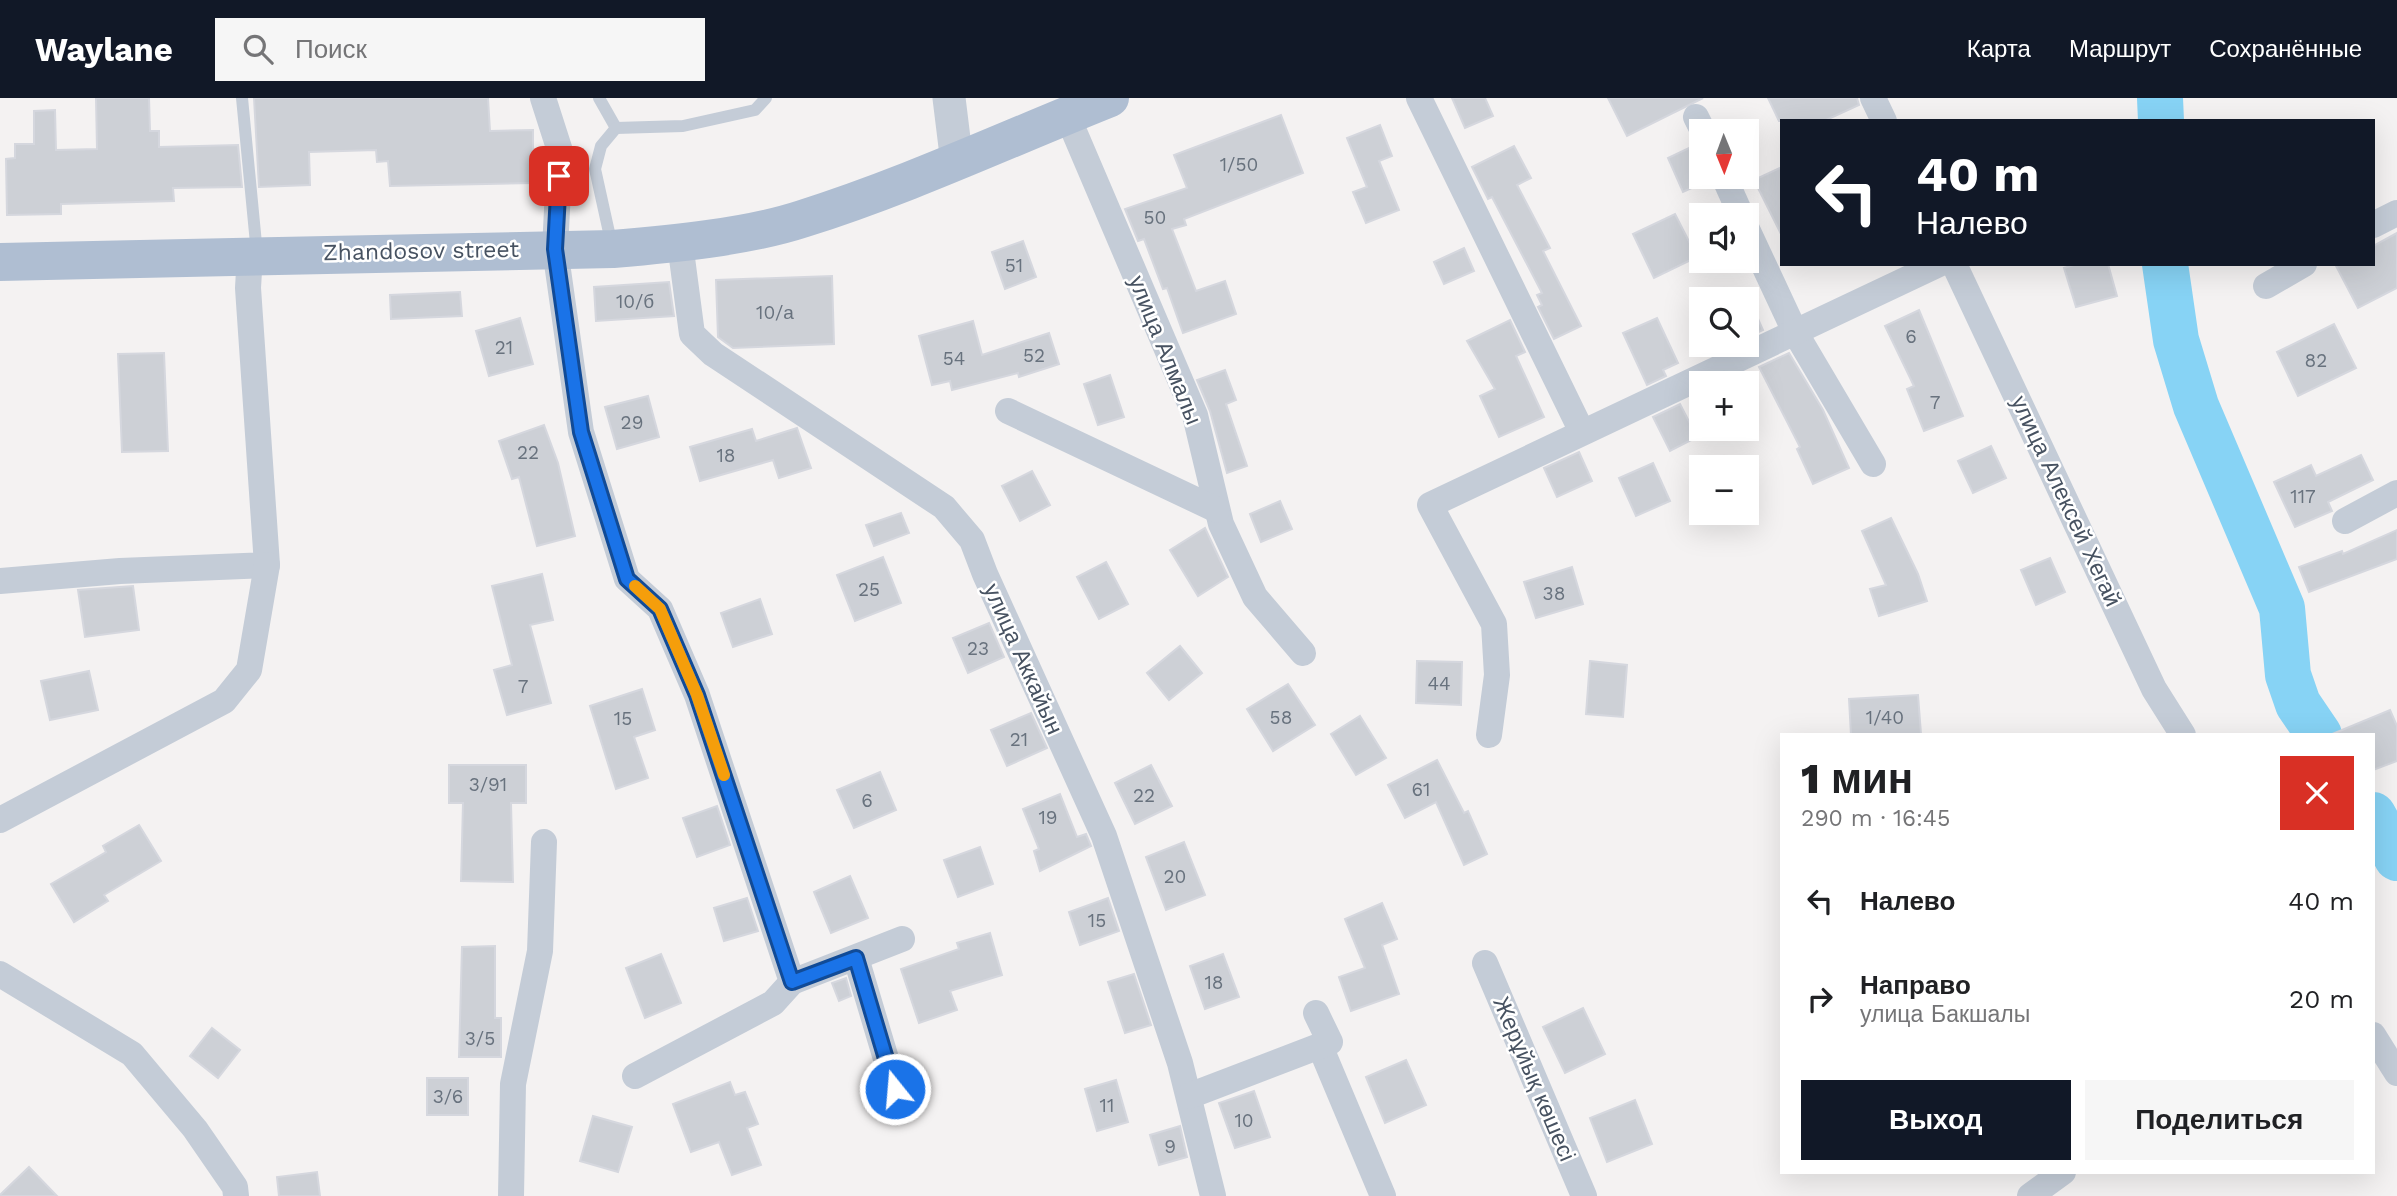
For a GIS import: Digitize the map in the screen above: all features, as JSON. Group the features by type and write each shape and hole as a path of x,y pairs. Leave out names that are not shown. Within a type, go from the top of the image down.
{"main road":[{"name":"Zhandosov street","path":"0,262 254,254 612,249 680,243 800,220 957,163 1110,98"}],"street":[{"path":"543,98 561,151 555,249 581,432 627,579 660,609 697,695 792,982"},
{"path":"949,98 957,163"},
{"path":"1419,98 1582,432"},
{"path":"1872,98 1883,119"},
{"name":"улица Алмалы","path":"1068,115 1195,415 1221,524 1255,597 1303,653"},
{"path":"2375,224 2397,213"},
{"name":"улица Аккайын","path":"680,243 692,334 713,354 943,507 972,540 1104,836 1189,1096 1213,1196"},
{"path":"0,820 225,701 249,670 267,565 248,288 254,254"},
{"path":"1759,255 1795,332 1872,464"},
{"path":"1489,736 1497,675 1494,624 1430,505 1935,266"},
{"name":"улица Алексей Хегай","path":"1955,266 2154,689 2182,733"},
{"path":"2266,285 2300,266"},
{"path":"1008,411 1217,510"},
{"path":"2345,521 2397,493"},
{"path":"0,581 120,571 267,565"},
{"path":"512,1196 513,1084 540,951 544,842"},
{"path":"635,1076 773,1003 792,982 902,939"},
{"path":"856,958 895,1089"},
{"name":"Жерұйық көшесі","path":"1485,963 1584,1196"},
{"path":"0,974 132,1054 195,1129 234,1187 236,1196"},
{"path":"1189,1096 1330,1042 1316,1013"},
{"path":"2375,1038 2397,1073"},
{"path":"1320,1045 1383,1196"},
{"path":"2030,1196 2060,1174"}],"lane":[{"path":"242,98 254,254"},
{"path":"599,98 616,128"},
{"path":"612,249 595,169 601,146 616,128 683,126 755,110 766,98"}],"building":[{"path":"96,98 149,98 150,131 159,131 159,147 238,145 242,187 173,188 174,201 61,204 61,214 7,215 6,159 15,158 15,144 34,144 34,111 55,110 56,150 97,149"},
{"path":"254,98 488,98 490,131 533,130 533,183 390,186 388,161 377,162 376,150 309,152 310,185 259,187"},
{"path":"1452,98 1485,98 1493,116 1465,128"},
{"path":"1608,98 1703,98 1627,136"},
{"path":"1768,98 1857,98 1859,105 1828,119 1779,121"},
{"path":"1281,115 1303,173 1184,219 1186,225 1172,229 1196,291 1225,281 1236,314 1183,333 1167,288 1163,289 1144,239 1138,241 1125,209 1187,188 1174,155"},
{"path":"1380,125 1392,156 1379,161 1399,210 1366,223 1353,192 1367,187 1347,138"},
{"path":"1514,146 1531,178 1517,185 1550,248 1543,251 1581,326 1554,339 1538,307 1542,305 1537,295 1542,293 1492,197 1488,199 1472,167"},
{"path":"1689,148 1690,189 1683,192 1668,158"},
{"path":"1780,168 1780,232 1758,189 1759,178"},
{"path":"1675,214 1689,241 1689,261 1654,278 1633,234"},
{"path":"2397,233 2397,288 2358,308 2336,266 2375,266 2375,245"},
{"path":"1023,241 1036,277 1005,289 992,252"},
{"path":"1464,248 1474,271 1444,284 1434,262"},
{"path":"2109,266 2117,296 2076,307 2064,268"},
{"path":"832,276 834,344 733,348 718,337 716,280"},
{"path":"669,282 674,316 596,321 594,287"},
{"path":"460,292 462,316 391,319 390,295"},
{"path":"1919,310 1963,416 1924,431 1907,389 1914,386 1885,326"},
{"path":"520,318 533,364 489,376 476,331"},
{"path":"1657,318 1678,363 1663,370 1666,376 1647,385 1623,333"},
{"path":"1510,320 1525,352 1516,356 1544,417 1499,437 1480,396 1495,389 1467,341"},
{"path":"973,321 982,355 1049,333 1059,364 1019,377 1018,373 952,390 950,381 932,385 919,336"},
{"path":"2334,324 2356,368 2298,396 2277,352"},
{"path":"164,353 168,451 122,452 118,354"},
{"path":"1789,353 1823,410 1849,468 1813,484 1797,449 1800,447 1759,367"},
{"path":"1225,370 1236,400 1226,404 1247,466 1227,473 1210,411 1197,380"},
{"path":"1110,375 1124,417 1098,425 1084,384"},
{"path":"648,396 659,437 617,449 605,407"},
{"path":"1680,404 1689,421 1689,441 1670,451 1653,417"},
{"path":"544,425 558,463 575,536 537,546 519,477 512,479 499,441"},
{"path":"797,428 811,468 779,478 773,460 700,481 690,447 752,429 756,441"},
{"path":"1991,446 2006,478 1973,493 1958,461"},
{"path":"1579,452 1592,481 1557,497 1544,468"},
{"path":"2361,455 2373,480 2328,502 2332,511 2295,527 2274,482 2311,465 2316,476"},
{"path":"1653,463 1670,501 1636,516 1619,478"},
{"path":"1032,471 1050,505 1020,521 1002,486"},
{"path":"1280,501 1292,529 1261,542 1250,514"},
{"path":"901,513 909,533 874,546 866,525"},
{"path":"1891,518 1918,574 1927,601 1879,616 1870,589 1886,585 1862,531"},
{"path":"1205,528 1228,577 1198,596 1170,550"},
{"path":"2397,530 2397,559 2309,592 2299,567 2342,551 2343,554"},
{"path":"883,557 901,603 855,621 837,575"},
{"path":"2050,558 2065,592 2036,605 2021,570"},
{"path":"1106,562 1128,604 1099,619 1077,577"},
{"path":"1572,567 1583,604 1536,618 1524,582"},
{"path":"542,574 553,620 530,625 551,703 507,715 494,670 512,665 492,586"},
{"path":"133,586 139,630 85,637 78,590"},
{"path":"760,599 772,634 733,647 721,613"},
{"path":"989,623 1004,657 968,673 953,638"},
{"path":"1180,646 1202,673 1169,700 1147,673"},
{"path":"1417,661 1462,662 1461,705 1416,703"},
{"path":"1590,661 1627,665 1623,717 1586,714"},
{"path":"89,671 98,710 50,720 41,681"},
{"path":"1288,684 1315,725 1273,751 1247,709"},
{"path":"642,689 655,730 634,737 648,778 616,789 590,706"},
{"path":"1918,695 1921,733 1851,733 1849,699"},
{"path":"2390,710 2397,726 2397,761 2375,769 2375,733 2335,733"},
{"path":"1031,713 1047,748 1007,766 991,730"},
{"path":"1360,716 1386,758 1356,775 1331,734"},
{"path":"1437,760 1464,813 1468,811 1487,854 1464,865 1436,802 1405,818 1388,785"},
{"path":"449,765 526,765 526,803 511,803 513,882 461,881 463,803 449,803"},
{"path":"1151,765 1172,806 1135,824 1115,783"},
{"path":"880,772 896,810 854,828 837,790"},
{"path":"1060,794 1077,837 1086,834 1091,846 1040,871 1034,851 1039,849 1023,809"},
{"path":"717,806 730,845 697,857 683,818"},
{"path":"139,825 161,861 104,895 108,901 74,922 51,884 106,852 103,846"},
{"path":"1184,842 1205,895 1166,910 1146,857"},
{"path":"980,847 993,884 958,897 944,860"},
{"path":"850,876 868,918 831,933 814,892"},
{"path":"747,898 758,931 724,941 714,908"},
{"path":"1108,898 1119,931 1080,945 1069,912"},
{"path":"1382,903 1397,939 1382,945 1399,994 1351,1011 1339,977 1365,968 1345,919"},
{"path":"990,933 1002,975 950,991 957,1010 919,1023 901,969 959,949 957,943"},
{"path":"495,946 495,1018 501,1018 501,1057 459,1057 462,947"},
{"path":"661,954 681,1003 645,1018 626,968"},
{"path":"1223,954 1239,997 1205,1009 1190,966"},
{"path":"1134,974 1151,1025 1125,1033 1108,982"},
{"path":"846,978 851,996 839,1001 832,983"},
{"path":"1583,1008 1605,1054 1565,1073 1543,1027"},
{"path":"212,1028 240,1050 218,1078 190,1056"},
{"path":"1406,1060 1426,1105 1385,1123 1366,1077"},
{"path":"427,1078 468,1078 468,1115 427,1115"},
{"path":"1116,1080 1128,1122 1097,1131 1085,1089"},
{"path":"730,1082 735,1095 745,1092 758,1124 747,1128 761,1165 732,1175 719,1142 691,1152 673,1104"},
{"path":"1254,1091 1270,1137 1235,1148 1219,1103"},
{"path":"1635,1100 1652,1144 1607,1162 1590,1118"},
{"path":"593,1116 632,1127 618,1172 580,1161"},
{"path":"1180,1126 1187,1157 1159,1165 1150,1135"},
{"path":"29,1167 57,1196 0,1196 0,1195"},
{"path":"317,1172 320,1196 279,1196 277,1177"}],"waterway":[{"path":"2160,98 2161,119"},
{"path":"2165,266 2176,340 2196,406 2282,608 2288,675 2298,704 2318,733"},
{"path":"2375,819 2397,858"}],"slow traffic":[{"path":"635,586 660,609 697,695 724,775"}],"route":[{"path":"559,176 555,249 581,432 627,579 660,609 697,695 792,982 856,958 895,1089"}]}
